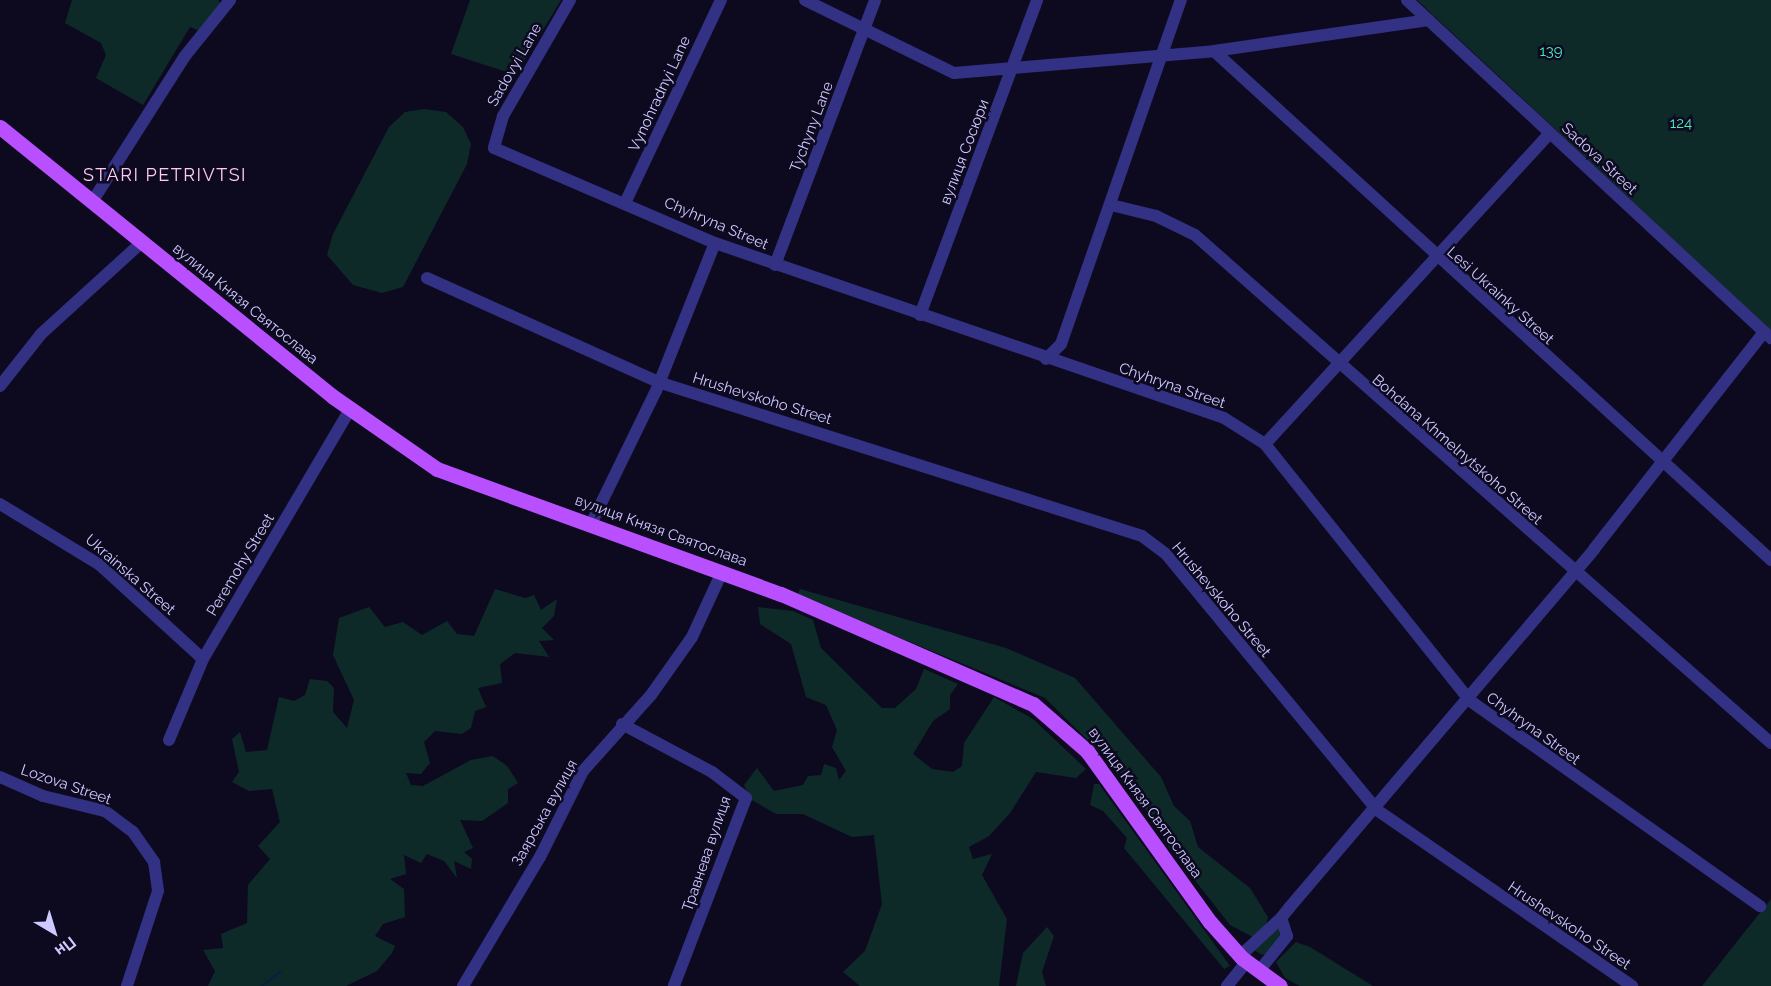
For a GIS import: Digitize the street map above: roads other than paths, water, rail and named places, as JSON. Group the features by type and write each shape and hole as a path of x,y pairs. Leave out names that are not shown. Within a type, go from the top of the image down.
{"main road":[{"name":"вулиця Князя Святослава","path":"0,127 141,243 350,409 437,469 722,572 981,679 1033,704 1069,730 1248,963 1280,986"}],"street":[{"path":"92,202 185,56 230,0"},
{"name":"Sadovyi Lane","path":"494,148 503,116 570,0"},
{"name":"Vynohradnyi Lane","path":"626,201 721,0"},
{"path":"805,0 954,73 1214,51 1429,20"},
{"name":"Tychyny Lane","path":"776,265 875,0"},
{"name":"вулиця Сосюри","path":"920,315 1037,0"},
{"path":"1046,359 1062,344 1181,0"},
{"name":"Sadova Street","path":"1407,0 1768,335"},
{"name":"Lesi Ukrainky Street","path":"1214,51 1436,259 1771,560"},
{"path":"1265,444 1550,134"},
{"name":"Chyhryna Street","path":"494,148 626,201 715,243 1046,359 1224,418 1265,444 1468,700 1760,906"},
{"name":"Bohdana Khmelnytskoho Street","path":"1111,205 1156,216 1195,235 1338,365 1771,743"},
{"path":"0,386 41,334 141,243"},
{"path":"591,524 658,382 715,243"},
{"name":"Hrushevskoho Street","path":"427,278 658,382 1142,536 1166,554 1377,810 1556,939 1632,986"},
{"path":"1227,986 1248,963 1281,918 1377,810 1575,572 1768,335"},
{"name":"Peremohy Street","path":"169,740 203,659 350,409"},
{"name":"Ukrainska Street","path":"0,504 100,565 203,659"},
{"name":"Заярська вулиця","path":"463,986 583,771 622,724 651,695 692,637 722,572"},
{"name":"Травнева вулиця","path":"622,724 712,772 746,798 674,986"},
{"name":"Lozova Street","path":"0,777 43,796 105,811 133,832 154,862 158,891 127,986"},
{"path":"1248,963 1287,936 1281,918"}],"waterway":[{"path":"262,986 280,972"}],"district":[{"name":"STARI PETRIVTSI","path":"165,175"}],"park label":[{"name":"139","path":"1551,52"},
{"name":"124","path":"1681,124"}]}
